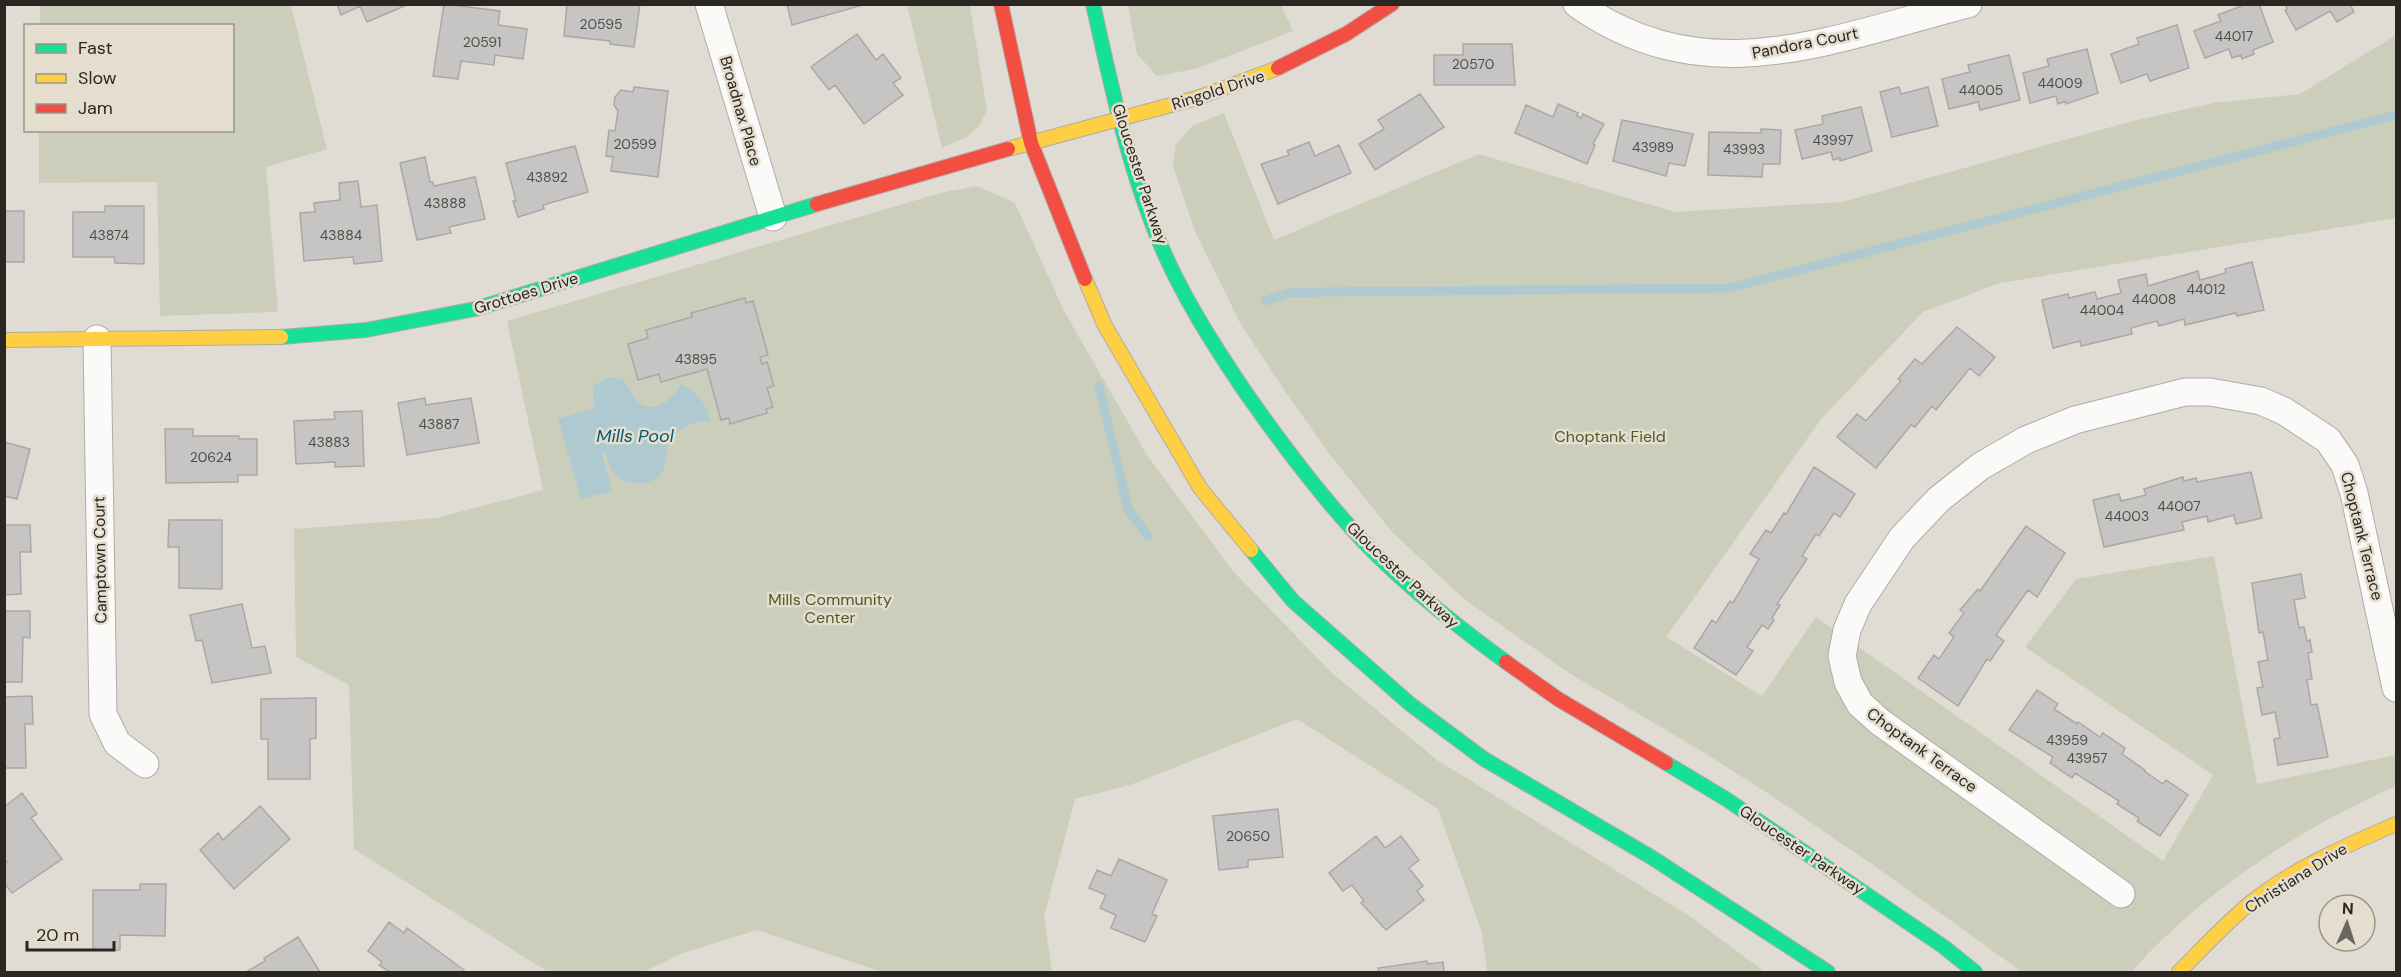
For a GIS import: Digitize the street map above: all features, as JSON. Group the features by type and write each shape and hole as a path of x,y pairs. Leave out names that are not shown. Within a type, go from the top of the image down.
{"main road":[{"path":"1002,4 1031,143 1063,228 1105,326 1200,488 1293,601 1410,704 1485,759 1651,857 1828,972"},
{"name":"Gloucester Parkway","path":"1093,4 1119,120 1155,232 1196,312 1229,368 1286,450 1353,531 1449,621 1558,699 1726,799 1935,941 1975,972"},
{"name":"Ringold Drive","path":"1031,143 1254,81 1293,64 1363,26 1392,4"},
{"name":"Grottoes Drive","path":"4,340 233,339 354,332 419,322 491,304 773,218 1031,143"},
{"name":"Christiana Drive","path":"2180,972 2235,916 2278,885 2347,845 2397,824"}],"street":[{"name":"Broadnax Place","path":"709,4 773,218"},
{"name":"Pandora Court","path":"1577,4 1598,19 1639,39 1690,52 1718,55 1761,54 1815,44 1968,4"},
{"name":"Camptown Court","path":"97,339 103,714 117,743 145,764"},
{"name":"Choptank Terrace","path":"2121,894 1880,722 1860,705 1848,682 1842,656 1847,630 1858,604 1902,537 1939,499 1981,466 2026,440 2075,420 2158,397 2210,392 2261,400 2284,411 2328,440 2345,465 2397,688"}],"green space":[{"path":"40,5 291,5 327,149 266,167 278,312 160,316 157,182 39,183 39,132 234,132 234,24 40,24"},
{"path":"907,5 970,5 987,110 979,126 967,137 942,148"},
{"path":"1128,5 1281,5 1293,31 1195,69 1157,76 1137,54"},
{"name":"Choptank Field","path":"2396,35 2396,218 2000,283 1923,312 1822,418 1666,637 1762,696 1816,617 2163,861 2213,775 2025,647 2076,579 2214,556 2257,784 2396,755 2396,786 2323,822 2254,865 2189,915 2131,972 2022,972 1869,862 1766,792 1569,673 1464,599 1392,532 1328,452 1285,391 1240,323 1195,231 1173,166 1176,144 1192,126 1224,113 1274,240 1479,154 1675,212 1842,202 2129,122 2213,103 2300,94"},
{"name":"Mills Community Center","path":"977,186 1015,203 1064,311 1147,455 1232,570 1331,672 1437,760 1691,917 1765,972 1487,972 1482,933 1438,809 1297,719 1130,785 1075,799 1044,917 1052,972 882,972 757,930 683,953 643,972 548,972 354,849 349,685 296,657 294,529 436,518 543,490 507,321 940,193"}],"water":[{"name":"Mills Pool","path":"610,377 623,380 634,397 647,407 654,407 666,401 681,384 700,399 710,421 689,425 673,437 667,450 662,473 651,481 636,483 622,480 612,471 606,453 602,453 612,491 581,499 558,419 594,408 593,386"}],"building":[{"path":"337,4 409,4 367,22 360,6 341,15"},
{"path":"444,4 500,11 498,25 527,29 523,59 495,55 494,65 461,61 458,79 433,76"},
{"path":"567,4 640,4 634,47 610,44 610,41 564,36"},
{"path":"787,4 862,4 863,5 792,25"},
{"path":"2247,4 2259,4 2273,42 2253,50 2254,54 2242,59 2241,55 2232,58 2229,49 2205,58 2194,31 2221,21 2218,15"},
{"path":"2285,4 2350,4 2354,12 2337,22 2330,11 2296,30 2285,10 2287,9"},
{"path":"2177,25 2189,68 2150,81 2147,74 2121,83 2111,54 2139,44 2137,38"},
{"path":"857,34 876,60 883,54 901,78 893,83 903,95 864,124 835,85 829,90 811,67"},
{"path":"1463,44 1512,44 1515,85 1434,85 1434,55 1463,55"},
{"path":"2087,49 2098,93 2066,104 2066,101 2058,104 2056,96 2030,103 2023,73 2049,66 2047,59"},
{"path":"2009,55 2020,100 1980,110 1978,102 1949,109 1942,79 1970,72 1968,65"},
{"path":"634,87 668,91 658,177 611,171 613,157 606,156 609,130 615,131 618,111 614,105 615,97 621,90 633,92"},
{"path":"1899,87 1901,94 1928,87 1938,126 1892,137 1880,92"},
{"path":"1420,94 1444,127 1375,170 1359,144 1384,129 1378,120"},
{"path":"1558,104 1578,113 1577,116 1581,118 1583,114 1604,124 1593,144 1595,145 1587,164 1515,133 1526,105 1553,117"},
{"path":"1861,107 1872,151 1840,161 1840,158 1833,160 1831,152 1802,159 1795,130 1823,124 1822,116"},
{"path":"1622,120 1693,134 1685,166 1669,163 1666,176 1613,161"},
{"path":"1761,129 1781,130 1780,164 1763,164 1762,177 1708,175 1709,132 1761,133"},
{"path":"1309,142 1315,156 1339,145 1351,173 1278,204 1261,164 1289,155 1287,151"},
{"path":"575,146 588,192 543,205 544,209 518,217 506,163"},
{"path":"425,157 430,182 433,182 434,186 475,177 485,219 449,227 451,233 417,240 400,163"},
{"path":"358,181 361,207 377,205 382,261 354,264 353,257 304,261 300,213 315,212 314,203 340,200 339,183"},
{"path":"105,206 144,206 144,264 115,263 114,257 73,257 73,212 105,212"},
{"path":"4,211 24,211 24,262 4,262"},
{"path":"2252,262 2264,310 2237,316 2236,313 2185,325 2184,319 2159,326 2157,321 2131,328 2132,334 2081,346 2080,341 2053,348 2042,300 2068,294 2069,298 2095,292 2097,299 2121,293 2118,280 2146,274 2148,286 2198,271 2200,280 2226,273 2225,269"},
{"path":"745,298 746,303 753,301 768,355 760,357 762,364 767,362 774,386 767,388 773,407 766,409 767,413 730,424 729,418 721,420 707,369 661,382 659,374 638,380 628,344 648,338 646,330 692,317 691,313"},
{"path":"1957,327 1995,357 1979,376 1970,368 1936,410 1932,406 1915,427 1911,425 1876,468 1837,437 1857,414 1866,421 1901,381 1898,379 1915,359 1922,364"},
{"path":"425,398 426,405 471,398 479,443 407,455 398,403"},
{"path":"362,411 364,466 335,467 335,462 296,464 294,421 335,419 334,412"},
{"path":"165,429 193,429 193,436 239,436 239,439 257,439 257,475 238,475 238,482 166,483"},
{"path":"4,442 30,449 17,499 4,496"},
{"path":"1814,467 1855,494 1840,517 1834,513 1819,536 1816,534 1802,556 1807,559 1777,604 1780,605 1772,618 1774,620 1768,629 1762,625 1747,647 1753,651 1736,675 1694,648 1712,620 1716,623 1730,601 1733,603 1759,559 1750,554 1766,530 1771,533 1784,513 1786,514"},
{"path":"2251,472 2262,518 2236,524 2234,515 2208,522 2207,516 2182,522 2184,530 2104,547 2093,500 2119,494 2121,501 2146,495 2144,489 2183,477 2184,481 2196,478 2197,482"},
{"path":"169,520 222,520 222,589 179,588 179,547 168,547"},
{"path":"4,525 30,525 31,552 20,552 21,594 4,595"},
{"path":"2026,526 2065,553 2037,597 2028,590 1996,635 2004,641 1990,661 1987,659 1958,706 1918,678 1934,655 1939,659 1954,637 1949,633 1964,613 1960,610 1978,589 1980,591"},
{"path":"2301,574 2305,598 2294,600 2299,628 2304,627 2307,641 2310,640 2312,652 2308,653 2312,679 2307,680 2311,705 2317,704 2328,757 2278,765 2274,739 2280,738 2275,712 2262,715 2257,688 2263,687 2258,662 2268,660 2263,632 2259,633 2252,583"},
{"path":"242,604 252,648 265,646 271,673 212,683 202,640 196,641 190,615"},
{"path":"4,611 30,611 30,638 23,637 22,682 4,682"},
{"path":"2037,690 2058,704 2054,709 2100,737 2103,733 2125,748 2122,754 2144,771 2163,784 2166,780 2188,795 2160,836 2137,821 2139,818 2117,804 2119,801 2075,773 2072,778 2050,763 2053,757 2009,730"},
{"path":"32,696 33,724 25,724 26,768 4,768 4,697"},
{"path":"316,698 316,738 310,739 310,779 268,779 268,739 261,739 261,699"},
{"path":"22,793 37,814 31,818 62,859 12,893 4,883 4,864 7,862 4,859 4,807"},
{"path":"260,806 290,839 234,889 200,850 218,833 223,840"},
{"path":"1278,809 1283,857 1248,860 1248,867 1219,870 1213,816"},
{"path":"1376,836 1385,848 1401,836 1419,860 1409,868 1423,886 1417,891 1424,900 1386,930 1361,903 1364,901 1352,885 1343,891 1329,873"},
{"path":"1119,859 1167,880 1152,914 1157,916 1145,942 1111,928 1116,915 1100,908 1106,895 1089,888 1097,870 1111,876"},
{"path":"140,884 166,884 165,936 120,935 120,950 93,950 93,890 140,890"},
{"path":"389,922 404,933 407,928 464,970 462,972 390,972 379,965 382,962 368,951"},
{"path":"298,937 320,972 246,972 265,961 264,958"},
{"path":"1427,961 1428,964 1443,962 1444,972 1379,972 1378,968"}],"waterway":[{"path":"1265,301 1289,293 1324,292 1729,288 2396,115"},
{"path":"1099,386 1128,509 1148,536"}],"traffic: fast":[{"path":"1093,4 1135,175 1164,252 1184,294 1208,335 1284,445 1352,529 1426,600 1506,662"},
{"path":"281,337 366,330 475,309 817,204"},
{"path":"1251,550 1293,601 1410,704 1484,759 1651,857 1828,972"},
{"path":"1666,763 1726,799 1944,947 1975,972"}],"traffic: slow":[{"path":"1008,149 1197,98 1278,68"},
{"path":"1085,279 1105,326 1200,488 1251,550"},
{"path":"4,340 281,337"},
{"path":"2179,972 2231,920 2266,891 2320,859 2396,824"}],"traffic: jam":[{"path":"1001,4 1031,143 1085,279"},
{"path":"1278,68 1346,34 1392,4"},
{"path":"817,204 1008,149"},
{"path":"1506,662 1558,699 1666,763"}]}
